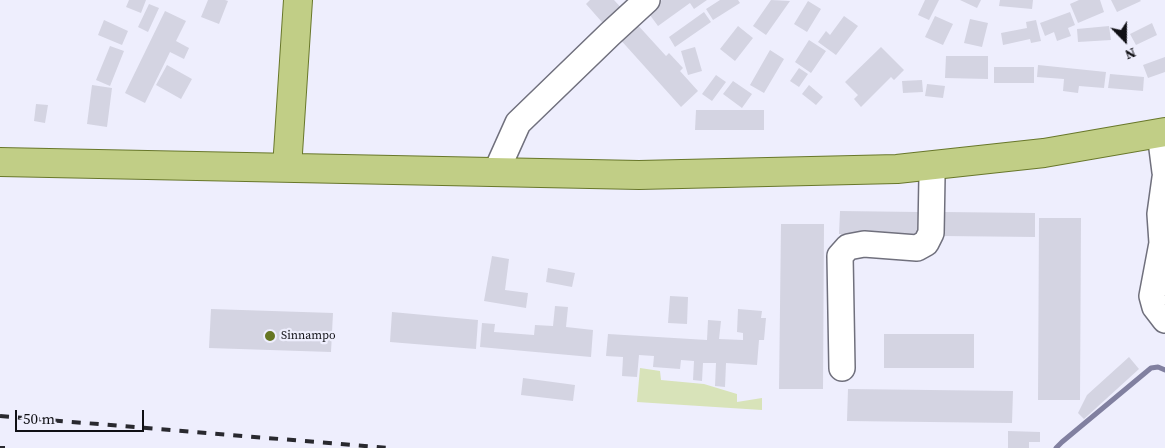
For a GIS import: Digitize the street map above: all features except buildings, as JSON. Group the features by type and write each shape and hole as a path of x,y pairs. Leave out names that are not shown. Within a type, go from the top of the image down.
{"main road":[{"path":"287,168 298,0"},
{"path":"0,162 639,175 897,169 1044,153 1163,132"}],"street":[{"path":"496,172 518,123 648,0"},
{"path":"1163,132 1165,172"},
{"path":"842,368 840,256 848,247 864,244 917,248 926,243 931,233 932,176 935,165"},
{"path":"1165,178 1160,214 1162,243 1152,296 1155,306 1165,320"}],"green space":[{"path":"640,368 660,371 661,380 704,384 737,394 737,402 762,398 762,410 637,402"}],"waterway":[{"path":"1056,448 1151,368 1158,367 1165,370"}],"railway":[{"path":"0,416 389,448"},
{"path":"0,448 5,448"}],"place":[{"name":"Sinnampo","path":"270,336"}]}
